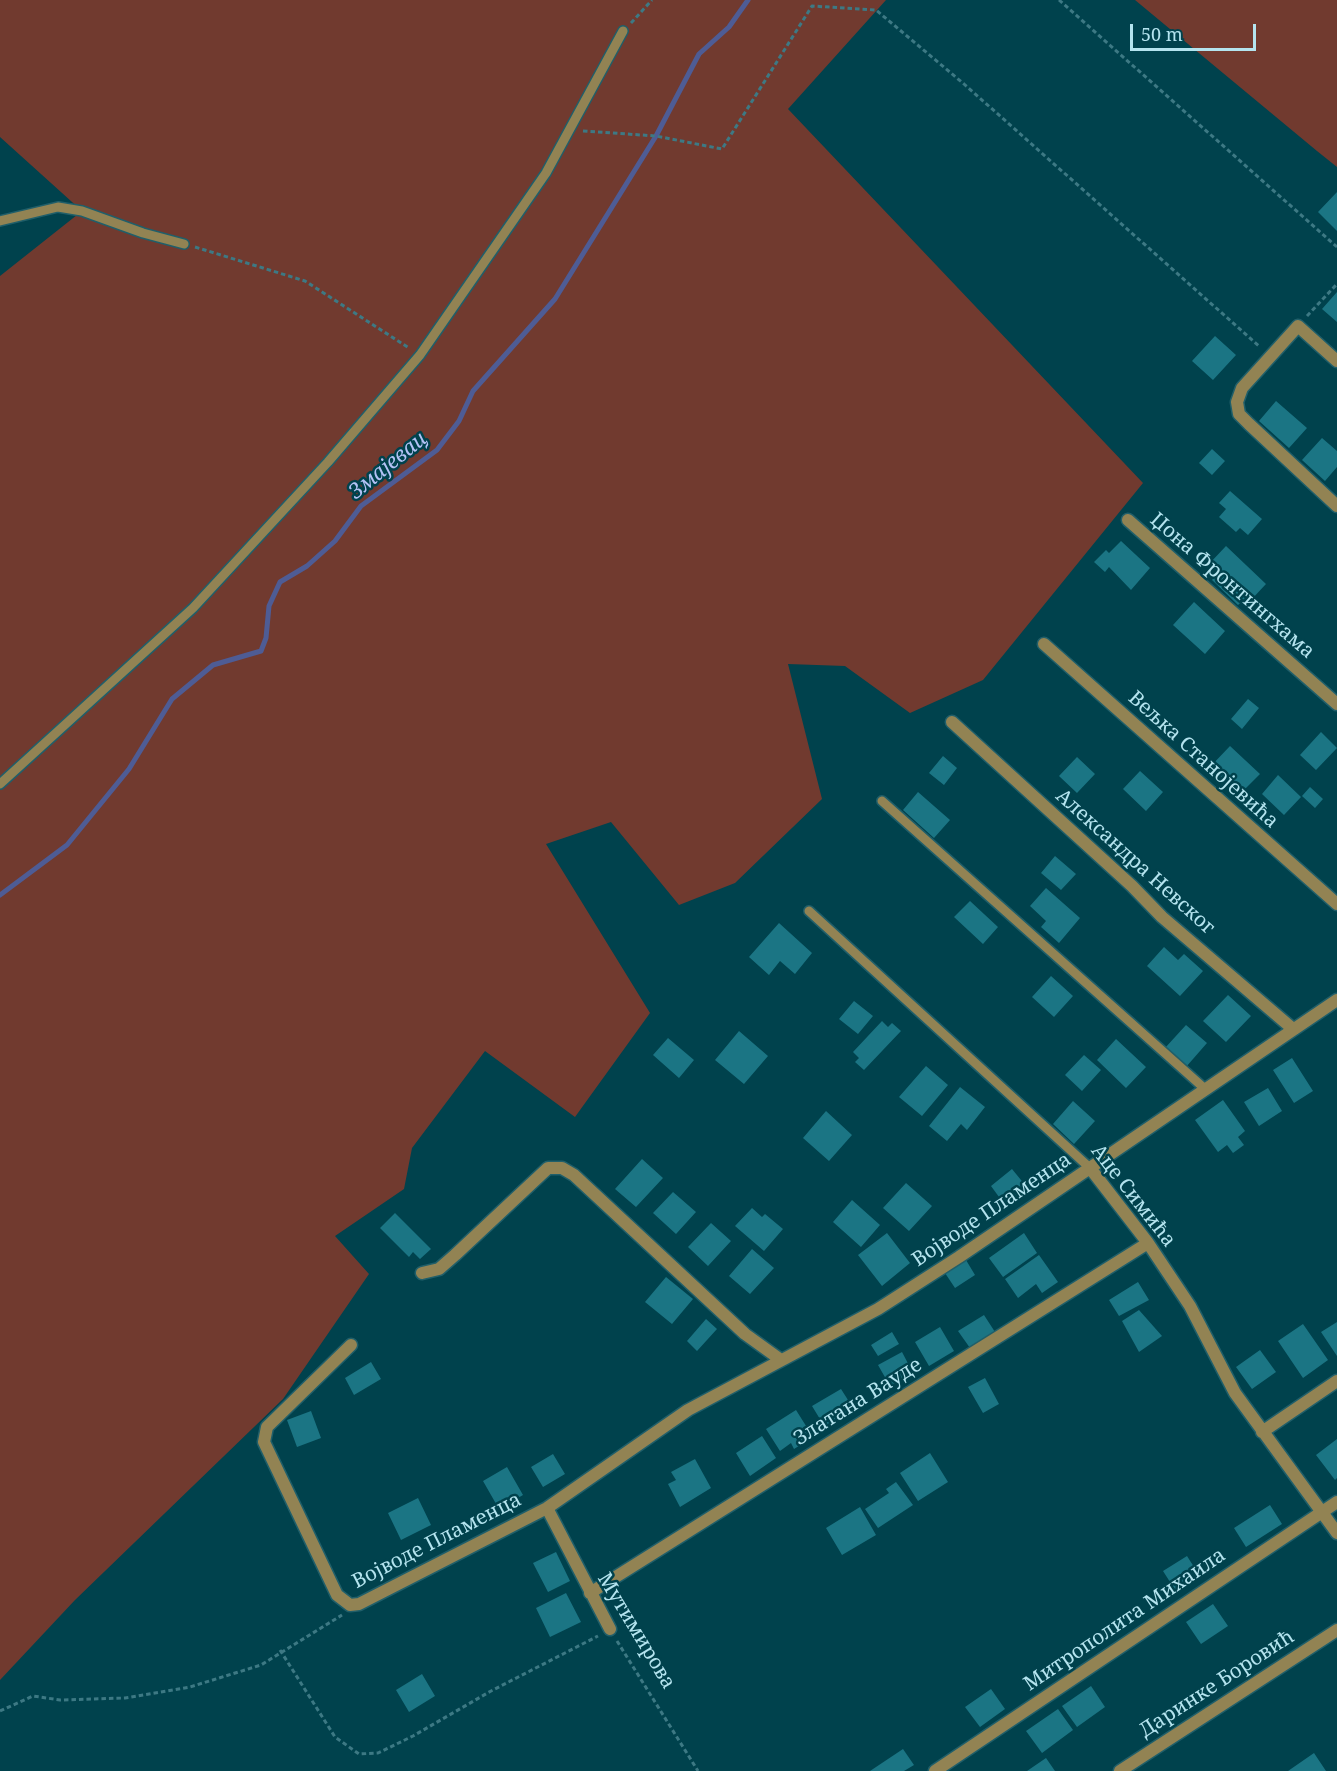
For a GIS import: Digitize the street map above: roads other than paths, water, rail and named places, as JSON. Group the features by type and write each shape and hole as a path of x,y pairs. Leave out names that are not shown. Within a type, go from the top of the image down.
{"street":[{"path":"1337,361 1298,326 1242,388 1237,402 1239,414 1337,506"},
{"name":"Џона Фронтингхама","path":"1128,520 1337,705"},
{"name":"Вељка Станојевића","path":"1044,644 1337,904"},
{"name":"Александра Невског","path":"952,722 1132,886 1162,917 1293,1029"},
{"name":"Војводе Пламенца","path":"351,1346 267,1427 264,1442 337,1596 350,1605 359,1604 547,1508 688,1410 878,1309 1337,1000"},
{"path":"422,1273 439,1269 548,1168 555,1167 573,1175 745,1334 781,1360"},
{"name":"Аце Симића","path":"1090,1168 1148,1243 1190,1305 1235,1393 1337,1533"},
{"name":"Златана Вауде","path":"590,1593 1148,1243"},
{"path":"1262,1432 1337,1381"},
{"name":"Митрополита Михаила","path":"935,1771 1337,1502"},
{"name":"Мутимирова","path":"547,1508 609,1629"},
{"name":"Даринке Боровић","path":"1120,1771 1337,1630"}],"lane":[{"path":"0,784 193,608 328,462 420,355 546,173 623,31"},
{"path":"0,221 58,207 82,211 143,233 184,244"},
{"path":"882,801 1204,1088"},
{"name":"Аце Симића","path":"809,911 1090,1168"}],"waterway":[{"name":"Змајевац","path":"0,895 67,845 129,769 172,699 213,665 261,651 266,638 269,606 280,582 307,566 335,541 361,506 437,450 459,421 473,391 555,299 656,136 699,54 729,27 748,0"}]}
